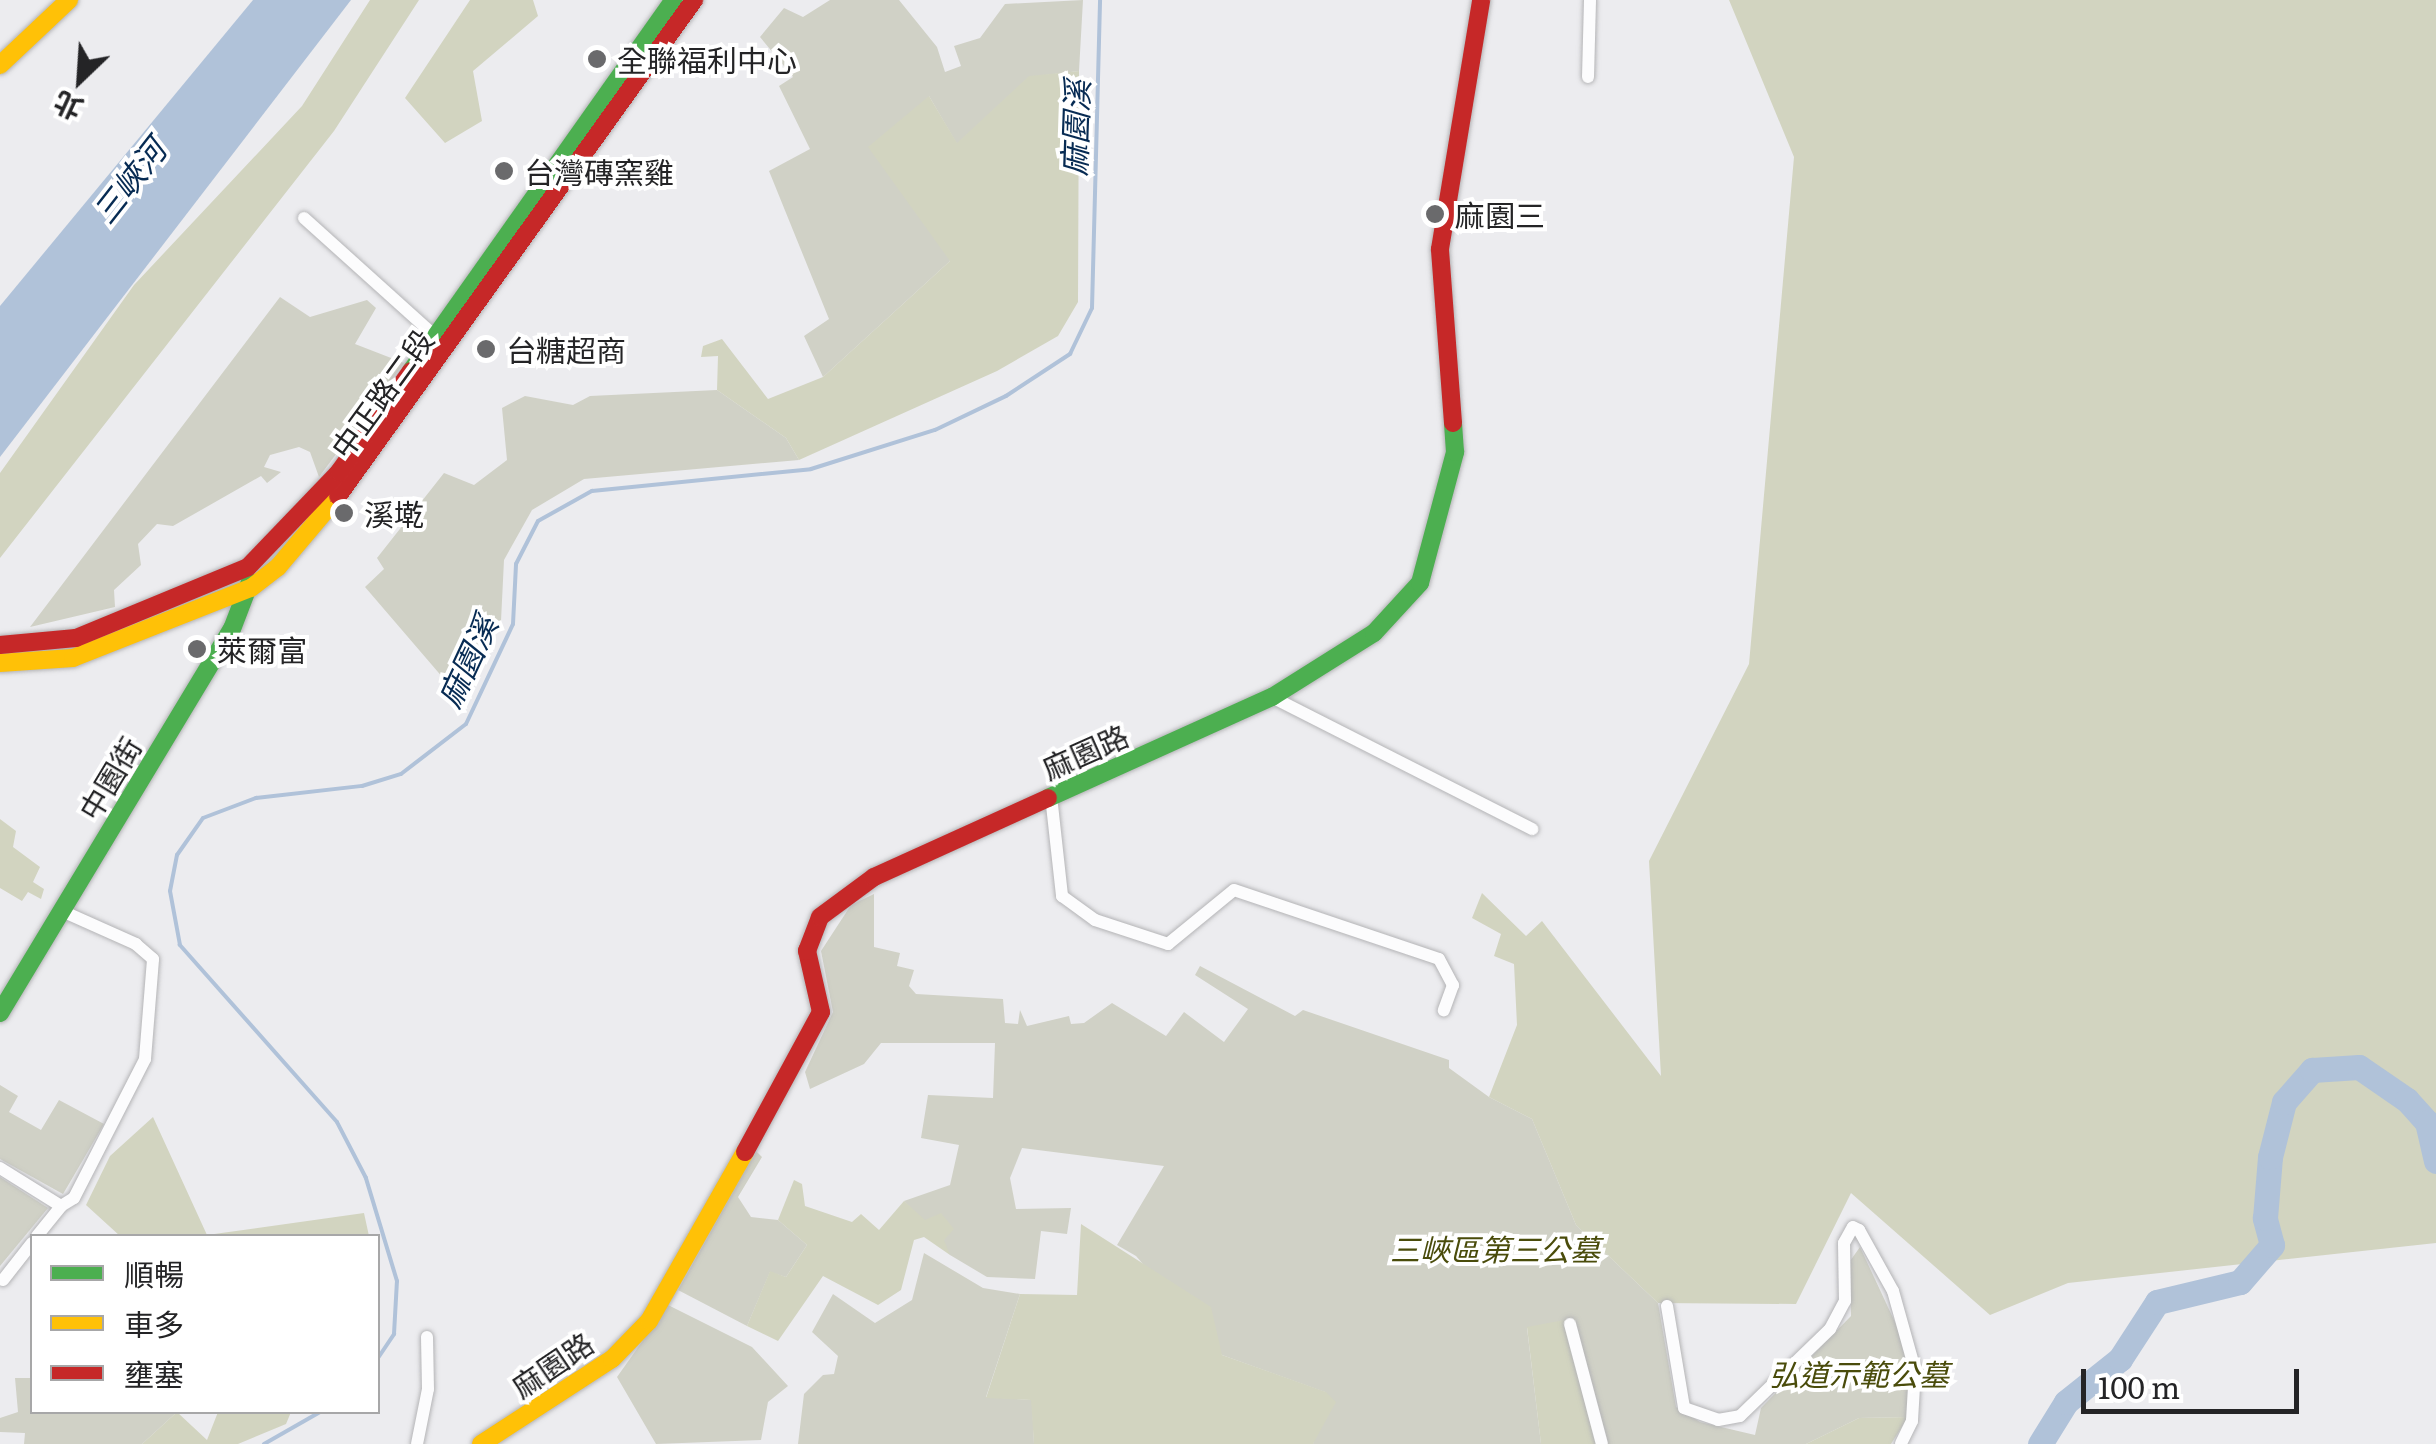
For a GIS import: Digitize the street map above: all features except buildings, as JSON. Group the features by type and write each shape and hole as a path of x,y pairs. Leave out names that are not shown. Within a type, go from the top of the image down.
{"street":[{"path":"0,65 69,0"},
{"name":"中正路二段","path":"0,645 76,638 248,566 339,472 674,0"},
{"name":"中正路二段","path":"0,664 73,658 251,588 323,519 372,456 694,0"},
{"name":"麻園路","path":"481,1444 612,1358 649,1320 812,1036 821,1012 807,951 820,918 874,877 1272,697 1374,632 1420,583 1455,452 1440,249 1480,0"},
{"path":"1588,76 1590,0"},
{"path":"304,218 434,335"},
{"path":"248,566 251,588"},
{"name":"中園街","path":"0,1014 251,588"},
{"path":"1272,697 1532,829"},
{"path":"1051,796 1062,896 1096,920 1168,944 1234,890 1440,959 1453,984 1444,1010"},
{"path":"39,1234 61,1206 74,1198 146,1059 153,1001 152,960 136,944 62,911"},
{"path":"0,1168 61,1206"},
{"path":"1667,1306 1684,1408 1718,1420 1740,1416 1830,1329 1844,1300 1844,1243 1854,1228 1860,1230 1893,1291 1915,1370 1912,1421 1901,1444"},
{"path":"3,1280 30,1246"},
{"path":"1570,1324 1602,1444"},
{"path":"416,1444 428,1389 426,1337"}],"green space":[{"path":"370,0 419,0 334,131 0,558 0,473 134,285 302,106"},
{"path":"470,0 533,0 538,16 473,71 482,121 445,143 405,98"},
{"path":"830,0 899,0 937,47 945,72 961,66 954,46 980,38 1005,4 1083,0 1079,71 1029,77 957,144 929,96 950,261 823,377 804,336 829,319 769,171 810,149 779,86 793,77 760,37 784,8 803,17"},
{"path":"1729,0 2436,0 2436,1243 2068,1283 1990,1315 1851,1193 1796,1304 1658,1303 1576,1225 1532,1119 1489,1097 1517,1025 1514,964 1494,956 1501,934 1472,918 1482,893 1526,936 1542,921 1661,1076 1649,861 1749,664 1794,157"},
{"path":"1079,71 1078,302 1058,336 997,371 799,460 786,438 717,390 718,356 701,357 703,346 722,339 768,399 823,377 950,261 868,147 929,96 957,143 1029,76"},
{"path":"280,297 310,317 367,300 376,308 355,344 404,363 319,477 310,452 299,447 270,455 264,467 281,472 267,483 261,476 173,526 157,524 138,544 141,565 114,590 115,607 30,627"},
{"path":"717,390 786,438 799,460 584,479 532,510 504,560 501,621 462,700 365,587 384,569 377,558 444,473 474,485 507,460 502,408 525,396 573,405 590,396"},
{"path":"0,819 16,831 13,847 40,867 33,882 44,889 41,899 28,892 22,901 0,888"},
{"path":"874,894 874,947 900,953 897,966 914,970 909,986 916,994 1003,999 1005,1023 1018,1024 1020,1010 1027,1026 1069,1016 1071,1024 1084,1023 1112,1003 1166,1036 1184,1012 1224,1042 1248,1009 1195,975 1200,966 1295,1016 1303,1010 1449,1060 1449,1068 1489,1097 1532,1119 1576,1225 1658,1303 1676,1407 1700,1422 1755,1435 1761,1408 1851,1316 1850,1261 1860,1247 1900,1333 1911,1384 1908,1417 1859,1418 1806,1444 1607,1444 1575,1319 1527,1328 1541,1444 1313,1444 1325,1392 1222,1355 1136,1256 1117,1245 1164,1166 1022,1148 1010,1178 1016,1209 1071,1208 1067,1234 1041,1231 1035,1279 987,1277 950,1255 904,1201 950,1185 959,1145 921,1138 928,1095 993,1098 995,1043 881,1043 864,1064 810,1089 805,1072 833,1012 821,951 851,905"},
{"path":"0,1085 18,1096 9,1112 41,1130 59,1100 104,1124 63,1194 0,1159"},
{"path":"153,1117 207,1234 118,1234 86,1205 110,1156"},
{"path":"756,1151 762,1157 738,1197 751,1217 778,1220 807,1245 786,1277 770,1272 747,1326 678,1290"},
{"path":"0,1177 48,1208 0,1266"},
{"path":"794,1180 802,1184 805,1206 852,1222 861,1214 879,1230 904,1201 925,1220 941,1213 954,1229 944,1240 950,1255 924,1237 914,1240 901,1290 878,1305 823,1276 778,1341 747,1326 770,1271 786,1277 807,1245 778,1220"},
{"path":"364,1213 369,1234 214,1234"},
{"path":"1081,1224 1211,1307 1222,1355 1326,1392 1336,1402 1313,1444 1034,1444 1031,1400 986,1398 1020,1294 1077,1295"},
{"path":"924,1253 983,1288 1020,1294 986,1397 1032,1400 1034,1444 798,1444 804,1394 823,1375 834,1374 838,1356 812,1332 833,1294 875,1323 912,1300"},
{"path":"668,1305 752,1347 788,1386 768,1402 761,1440 656,1444 617,1377"},
{"path":"1575,1318 1607,1444 1541,1444 1527,1327"},
{"path":"15,1378 30,1378 30,1414 175,1414 142,1444 24,1444 25,1433 0,1432 0,1418 18,1412"},
{"path":"175,1414 207,1440 217,1414 290,1414 286,1424 238,1444 142,1444"},
{"path":"1908,1417 1891,1444 1806,1444 1859,1418"}],"water":[{"name":"三峽河","path":"253,0 351,0 0,457 0,306"}],"waterway":[{"name":"麻園溪","path":"380,1355 394,1334 397,1281 366,1178 337,1122 180,945 170,891 177,855 203,818 256,798 362,786 401,774 466,724 513,624 516,564 538,521 592,491 811,469 935,430 1006,396 1070,354 1092,308 1100,0"},
{"path":"2040,1444 2066,1402 2120,1359 2157,1302 2240,1282 2272,1245 2265,1218 2270,1157 2284,1102 2312,1070 2359,1067 2407,1100 2427,1122 2436,1161"},
{"name":"麻園溪","path":"264,1444 316,1414"}],"traffic: fast":[{"path":"411,371 674,0"},
{"path":"1048,798 1272,697 1374,633 1420,583 1455,452 1453,423"},
{"path":"0,1013 232,629 250,582"}],"traffic: slow":[{"path":"0,65 69,0"},
{"path":"0,663 73,658 251,588 278,567 338,496"},
{"path":"481,1444 612,1359 649,1321 745,1152"}],"traffic: jam":[{"path":"338,496 694,0"},
{"path":"1453,423 1440,249 1481,0"},
{"path":"0,645 76,638 248,567 339,472 411,371"},
{"path":"745,1152 821,1012 807,951 820,917 874,877 1048,798"}],"place":[{"name":"全聯福利中心","path":"597,59"},
{"name":"台灣磚窯雞","path":"504,171"},
{"name":"麻園三","path":"1435,214"},
{"name":"台糖超商","path":"486,349"},
{"name":"溪墘","path":"344,513"},
{"name":"萊爾富","path":"197,649"}],"park label":[{"name":"三峽區第三公墓","path":"1495,1248"},
{"name":"弘道示範公墓","path":"1859,1373"}]}
